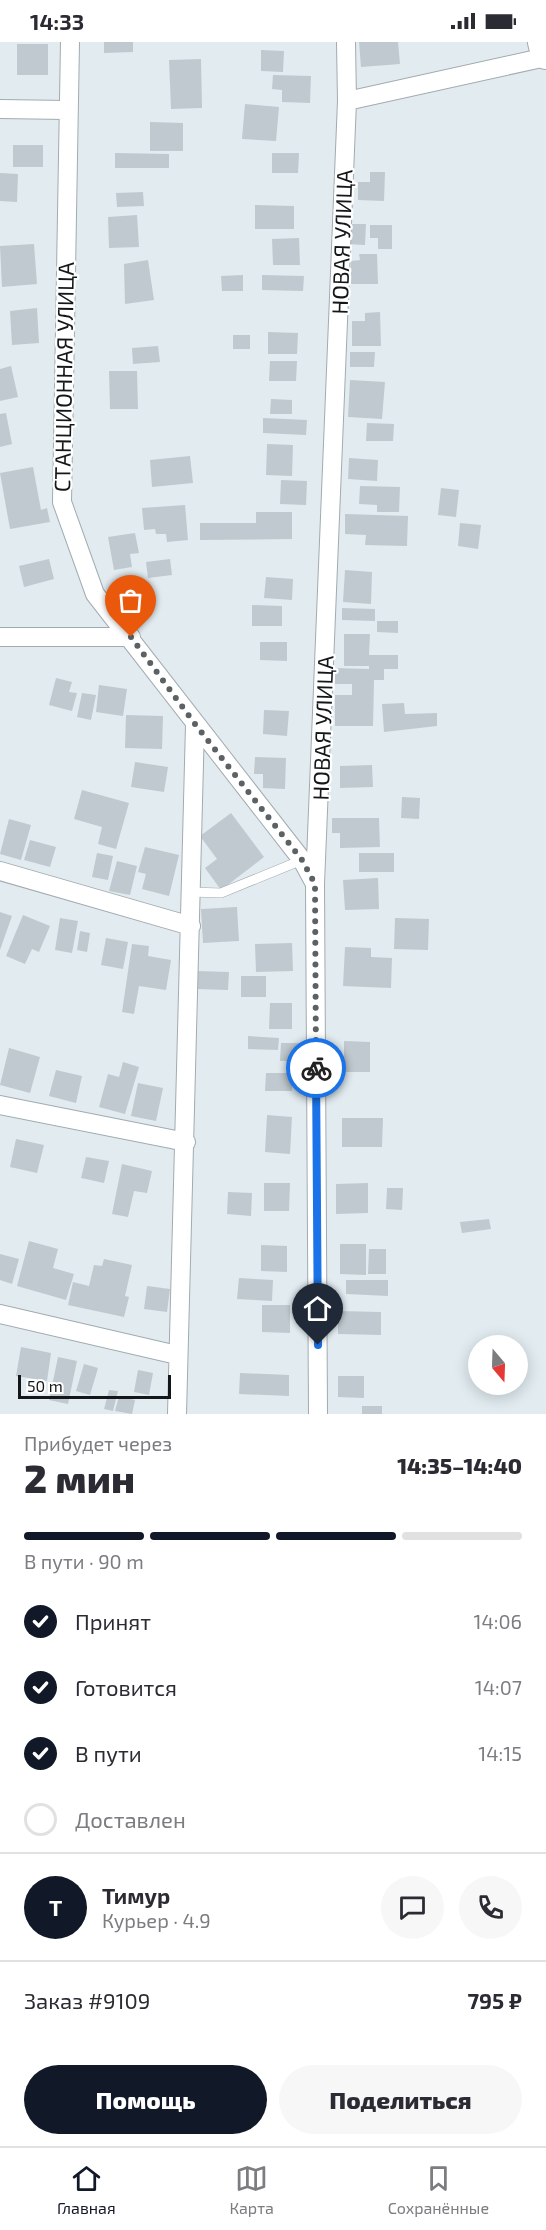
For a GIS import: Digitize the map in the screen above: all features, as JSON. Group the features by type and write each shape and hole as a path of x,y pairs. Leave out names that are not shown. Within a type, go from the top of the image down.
{"main road":[{"path":"543,42 546,56"}],"street":[{"name":"СТАНЦИОННАЯ УЛИЦА","path":"70,42 67,110 62,502 95,594 131,637 195,724 302,860 315,884"},
{"name":"НОВАЯ УЛИЦА","path":"318,1414 315,884 347,101 346,42"},
{"path":"347,101 546,56"},
{"path":"0,110 67,110"},
{"path":"0,637 131,637"},
{"path":"177,1414 177,1354 186,1142 195,724"},
{"path":"0,871 191,926"},
{"path":"0,1105 186,1142"},
{"path":"0,1314 177,1354"}],"lane":[{"path":"191,891 221,893 302,860"}],"building":[{"path":"104,42 133,42 133,52 104,53"},
{"path":"359,42 398,42 400,64 361,67"},
{"path":"17,44 48,44 48,75 17,75"},
{"path":"261,50 284,51 283,72 261,71"},
{"path":"201,59 202,108 171,109 169,60"},
{"path":"273,75 311,76 310,103 282,102 282,90 272,89"},
{"path":"245,104 279,107 276,141 242,139"},
{"path":"150,122 183,123 183,151 150,151"},
{"path":"13,145 43,145 43,167 13,167"},
{"path":"115,153 169,154 169,168 115,168"},
{"path":"272,153 299,153 298,173 272,173"},
{"path":"370,172 385,172 384,201 358,200 358,182 370,182"},
{"path":"0,173 18,174 17,202 0,201"},
{"path":"143,192 144,206 117,207 116,193"},
{"path":"255,205 294,206 294,229 255,229"},
{"path":"137,215 139,247 109,248 108,217"},
{"path":"348,224 366,224 365,245 347,244"},
{"path":"370,225 392,225 392,249 378,249 378,238 370,238"},
{"path":"299,238 300,265 273,265 272,239"},
{"path":"34,244 37,284 2,287 0,246"},
{"path":"359,254 377,254 378,284 351,284 351,261 360,260"},
{"path":"148,260 154,300 125,304 124,264"},
{"path":"243,275 243,291 222,291 221,276"},
{"path":"262,275 304,276 303,291 262,290"},
{"path":"37,308 39,343 12,345 10,311"},
{"path":"380,312 381,346 352,346 352,321 365,321 365,313"},
{"path":"268,332 298,333 297,354 268,354"},
{"path":"233,335 250,335 250,349 233,349"},
{"path":"158,346 160,362 133,364 132,348"},
{"path":"350,352 375,352 374,367 350,367"},
{"path":"270,361 297,361 296,381 269,381"},
{"path":"11,366 18,397 0,401 0,369"},
{"path":"109,371 137,371 138,409 110,409"},
{"path":"350,380 385,382 382,419 348,417"},
{"path":"271,399 292,400 292,414 270,414"},
{"path":"6,413 12,444 0,447 0,414"},
{"path":"263,418 307,420 306,435 263,433"},
{"path":"367,423 394,424 393,441 366,441"},
{"path":"267,444 293,445 292,476 266,475"},
{"path":"190,456 193,483 152,487 150,460"},
{"path":"349,458 378,460 377,481 348,479"},
{"path":"33,467 41,510 47,508 50,522 10,529 0,473"},
{"path":"281,480 307,481 306,505 280,504"},
{"path":"360,486 400,487 399,512 377,512 377,505 359,504"},
{"path":"441,488 459,490 456,517 438,515"},
{"path":"185,505 188,540 167,542 166,534 156,534 155,529 144,530 142,508"},
{"path":"256,512 292,512 292,539 200,540 200,523 256,523"},
{"path":"345,514 408,516 407,546 365,545 366,535 345,534"},
{"path":"460,523 481,525 478,549 458,546"},
{"path":"135,533 139,553 130,554 132,567 114,570 108,537"},
{"path":"49,559 54,579 24,587 19,566"},
{"path":"170,559 172,575 148,578 146,562"},
{"path":"345,570 372,572 371,604 343,602"},
{"path":"266,577 293,579 292,600 264,598"},
{"path":"252,605 282,606 282,626 252,626"},
{"path":"342,608 375,609 375,621 342,620"},
{"path":"377,621 398,621 398,633 377,632"},
{"path":"344,634 370,634 369,655 398,655 398,669 384,669 384,680 374,680 373,726 335,726 335,695 352,695 352,684 333,684 333,668 369,669 369,666 344,666"},
{"path":"260,642 287,642 287,661 260,660"},
{"path":"56,678 72,682 69,692 77,693 72,711 49,705"},
{"path":"99,685 127,689 123,716 96,712"},
{"path":"82,693 96,695 91,720 77,717"},
{"path":"404,703 405,714 437,713 437,726 384,732 382,704"},
{"path":"264,710 289,711 287,736 263,734"},
{"path":"126,715 163,716 162,749 125,748"},
{"path":"255,757 286,758 285,789 263,788 263,774 254,774"},
{"path":"135,762 168,767 164,792 131,787"},
{"path":"372,765 373,787 340,788 340,766"},
{"path":"82,790 129,803 116,849 98,844 102,827 74,819"},
{"path":"402,797 420,798 419,819 401,818"},
{"path":"231,813 264,857 221,890 205,868 217,859 200,836"},
{"path":"332,818 379,818 380,847 340,848 340,833 332,833"},
{"path":"9,819 31,825 21,860 0,854"},
{"path":"30,840 56,847 50,867 24,860"},
{"path":"145,847 179,855 169,896 142,889 146,874 138,872"},
{"path":"97,853 113,856 108,880 92,877"},
{"path":"359,853 394,853 394,872 359,872"},
{"path":"117,861 137,866 130,895 109,891"},
{"path":"378,878 379,909 345,910 343,880"},
{"path":"237,907 239,941 203,943 201,909"},
{"path":"0,912 12,916 0,950"},
{"path":"23,915 50,926 39,952 32,949 25,964 6,956"},
{"path":"60,918 78,921 72,953 55,950"},
{"path":"395,918 429,919 428,950 394,949"},
{"path":"80,931 90,933 87,952 77,950"},
{"path":"106,938 128,942 123,969 101,965"},
{"path":"292,943 293,971 256,972 255,944"},
{"path":"132,944 149,946 148,956 171,960 166,990 139,986 134,1014 122,1012"},
{"path":"345,947 371,948 371,957 392,958 391,988 343,986"},
{"path":"197,971 229,972 228,990 196,989"},
{"path":"241,976 266,976 266,997 241,997"},
{"path":"270,1003 292,1003 292,1029 269,1029"},
{"path":"248,1036 279,1038 278,1050 248,1049"},
{"path":"344,1041 370,1042 370,1072 344,1072"},
{"path":"281,1043 299,1043 298,1061 280,1061"},
{"path":"9,1048 40,1057 30,1093 0,1085"},
{"path":"123,1062 139,1067 125,1114 99,1107 108,1074 119,1077"},
{"path":"56,1070 82,1076 76,1103 49,1096"},
{"path":"266,1073 293,1073 292,1091 265,1091"},
{"path":"138,1083 163,1088 156,1121 131,1116"},
{"path":"267,1115 292,1117 290,1154 265,1152"},
{"path":"342,1118 383,1118 382,1147 342,1147"},
{"path":"16,1139 44,1145 37,1173 10,1167"},
{"path":"86,1157 109,1161 104,1183 81,1178"},
{"path":"122,1164 152,1171 147,1193 134,1191 128,1217 112,1214"},
{"path":"264,1183 290,1183 289,1211 264,1211"},
{"path":"368,1183 368,1213 336,1214 336,1184"},
{"path":"387,1188 403,1188 402,1210 386,1209"},
{"path":"228,1192 252,1193 251,1216 227,1214"},
{"path":"489,1219 491,1229 462,1233 460,1222"},
{"path":"29,1241 58,1249 53,1268 74,1274 66,1300 17,1286"},
{"path":"340,1244 366,1244 366,1275 340,1274"},
{"path":"261,1245 287,1246 287,1272 261,1271"},
{"path":"369,1249 386,1249 386,1274 368,1274"},
{"path":"0,1254 19,1259 12,1284 0,1280"},
{"path":"104,1259 132,1265 125,1296 129,1297 124,1317 68,1305 73,1282 89,1286 94,1265 102,1266"},
{"path":"239,1278 273,1280 272,1301 237,1299"},
{"path":"346,1280 388,1280 388,1296 346,1294"},
{"path":"147,1286 170,1289 167,1312 144,1309"},
{"path":"262,1305 290,1305 290,1333 262,1332"},
{"path":"338,1311 381,1312 381,1335 338,1334"},
{"path":"21,1347 51,1353 47,1381 16,1376"},
{"path":"58,1357 77,1361 68,1404 49,1400"},
{"path":"84,1364 98,1368 90,1395 76,1391"},
{"path":"138,1370 153,1373 149,1395 134,1392"},
{"path":"240,1373 289,1375 289,1396 239,1394"},
{"path":"338,1376 364,1376 364,1398 338,1397"},
{"path":"109,1390 118,1391 113,1411 104,1409"},
{"path":"119,1396 135,1400 132,1414 115,1411"},
{"path":"362,1406 382,1406 382,1414 362,1414"}],"way so far":[{"path":"131,637 195,724 302,860 315,884 316,1068"}],"route":[{"path":"316,1068 318,1345"}]}
